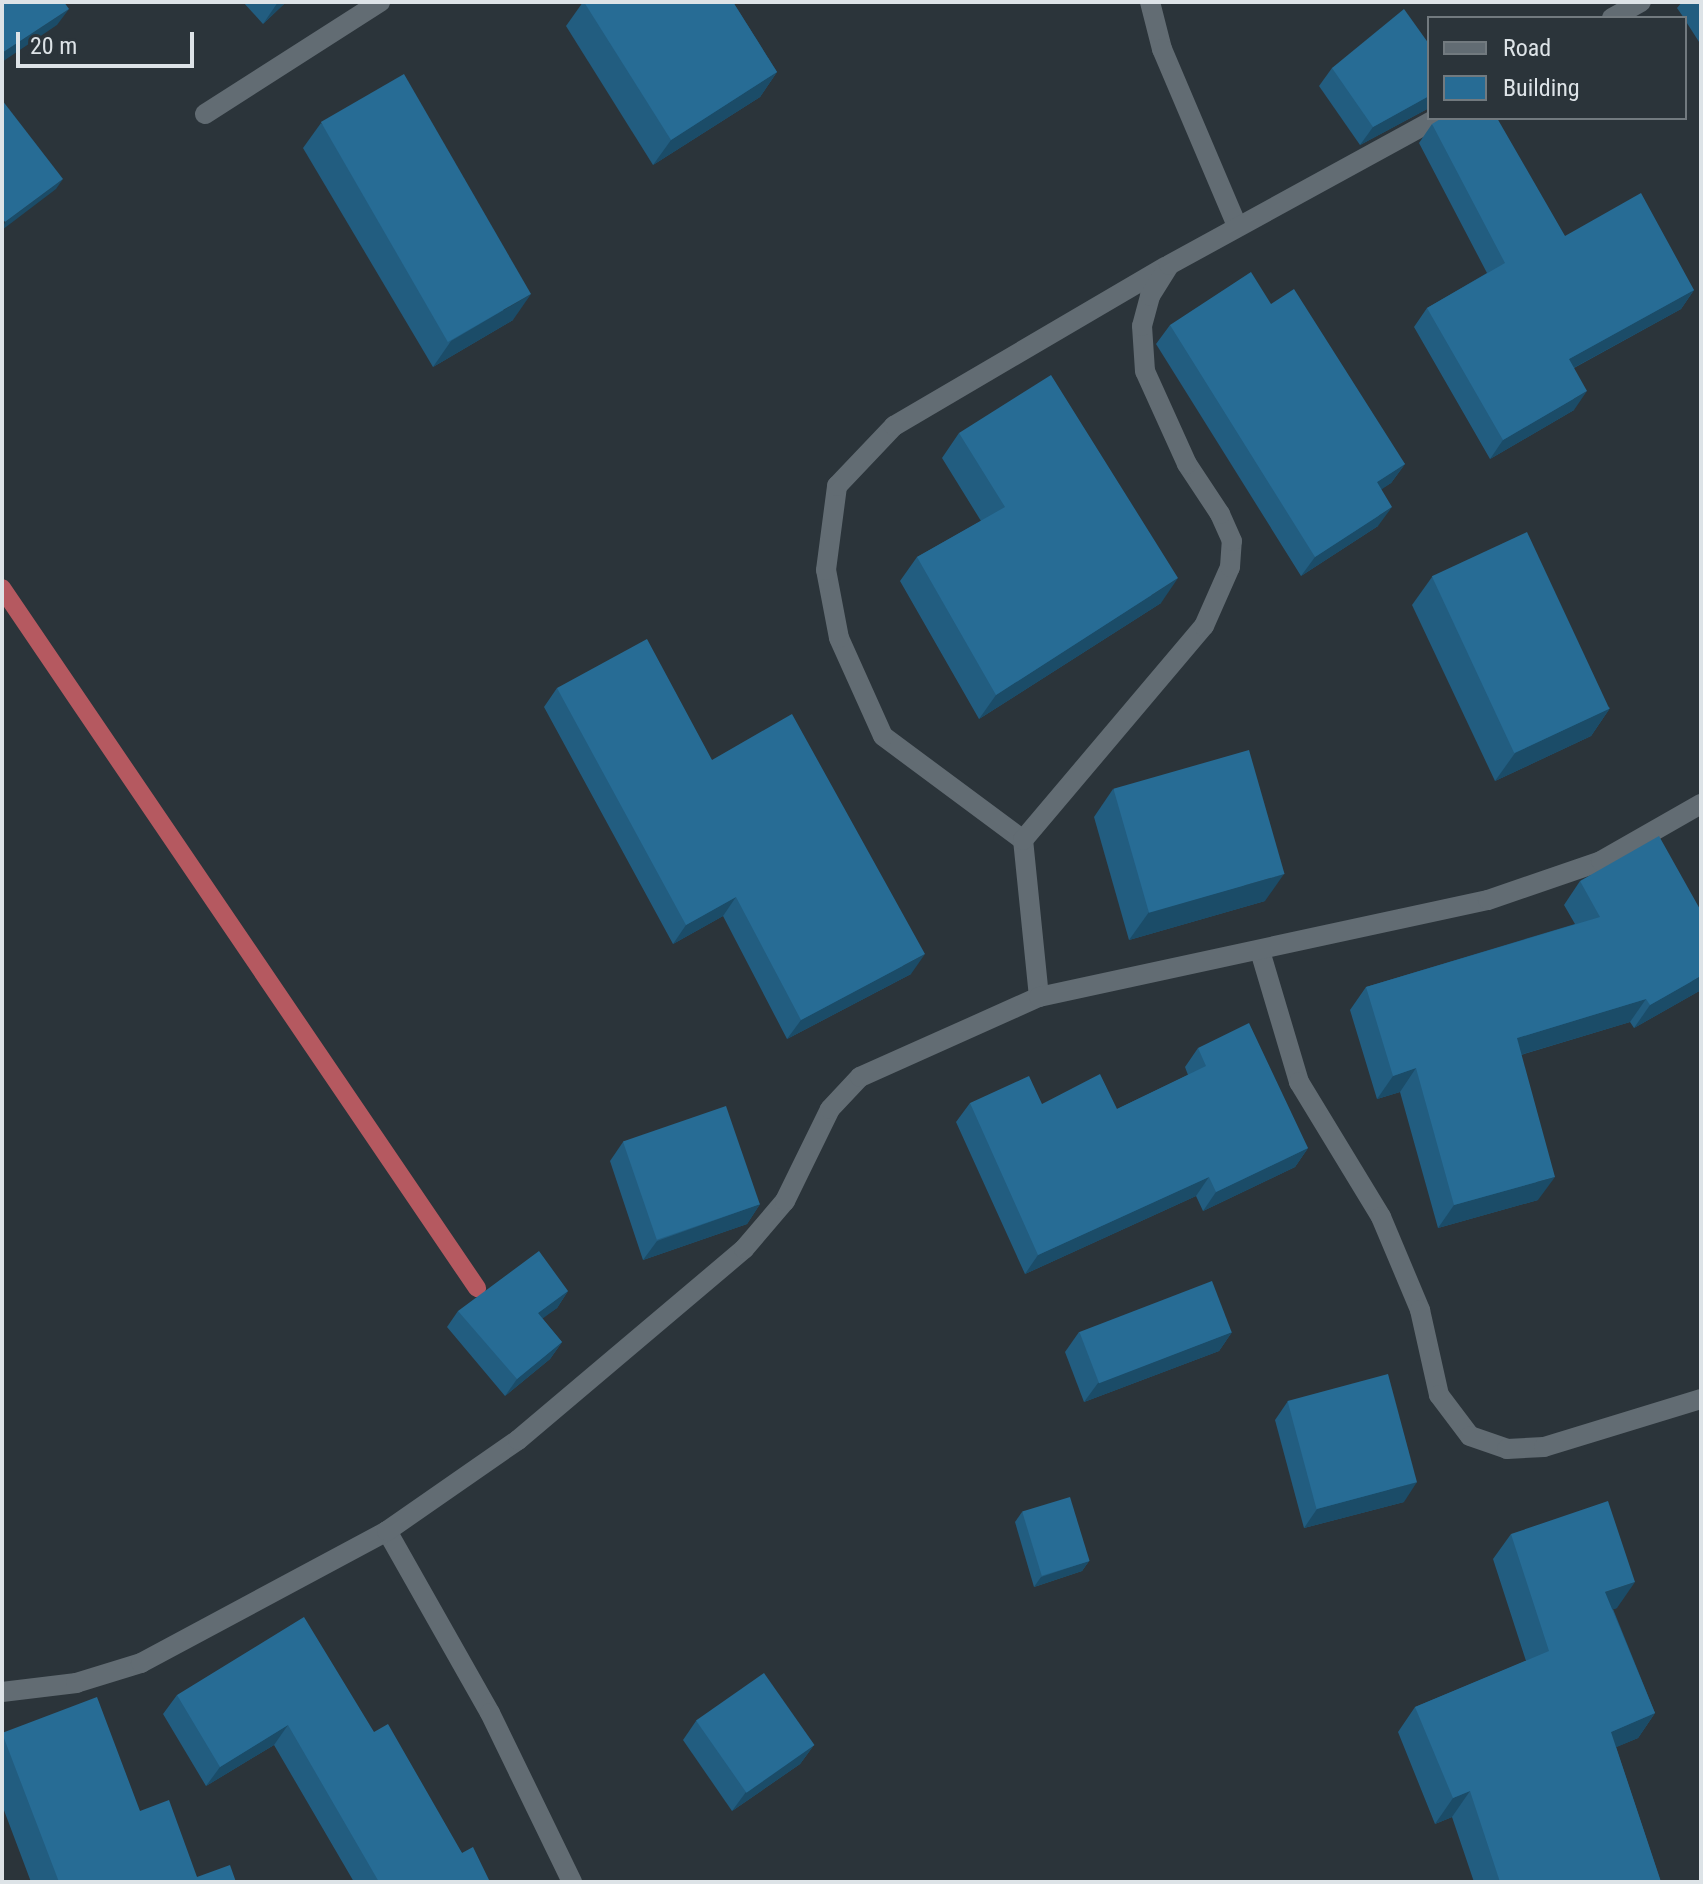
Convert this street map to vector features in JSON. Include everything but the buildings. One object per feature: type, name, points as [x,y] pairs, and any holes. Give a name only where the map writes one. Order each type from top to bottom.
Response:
[{"type":"street","points":[[205,114],[380,2]]},
{"type":"street","points":[[1150,2],[1162,49],[1237,226]]},
{"type":"street","points":[[1616,16],[1641,2]]},
{"type":"street","points":[[1023,840],[883,736],[836,625],[826,570],[837,486],[894,426],[1237,226],[1433,120]]},
{"type":"street","points":[[1039,997],[1023,840],[1204,626],[1230,567],[1226,527],[1187,464],[1145,371],[1142,326],[1169,265]]},
{"type":"street","points":[[2,1692],[76,1683],[141,1663],[387,1531],[518,1440],[744,1249],[785,1201],[830,1109],[860,1077],[1039,997],[1488,900],[1601,861],[1701,804]]},
{"type":"street","points":[[1260,951],[1299,1082],[1381,1217],[1420,1310],[1439,1395],[1470,1436],[1507,1449],[1544,1447],[1701,1399]]},
{"type":"street","points":[[387,1531],[490,1713],[572,1882]]},
{"type":"waterway","points":[[2,588],[477,1288]]}]
